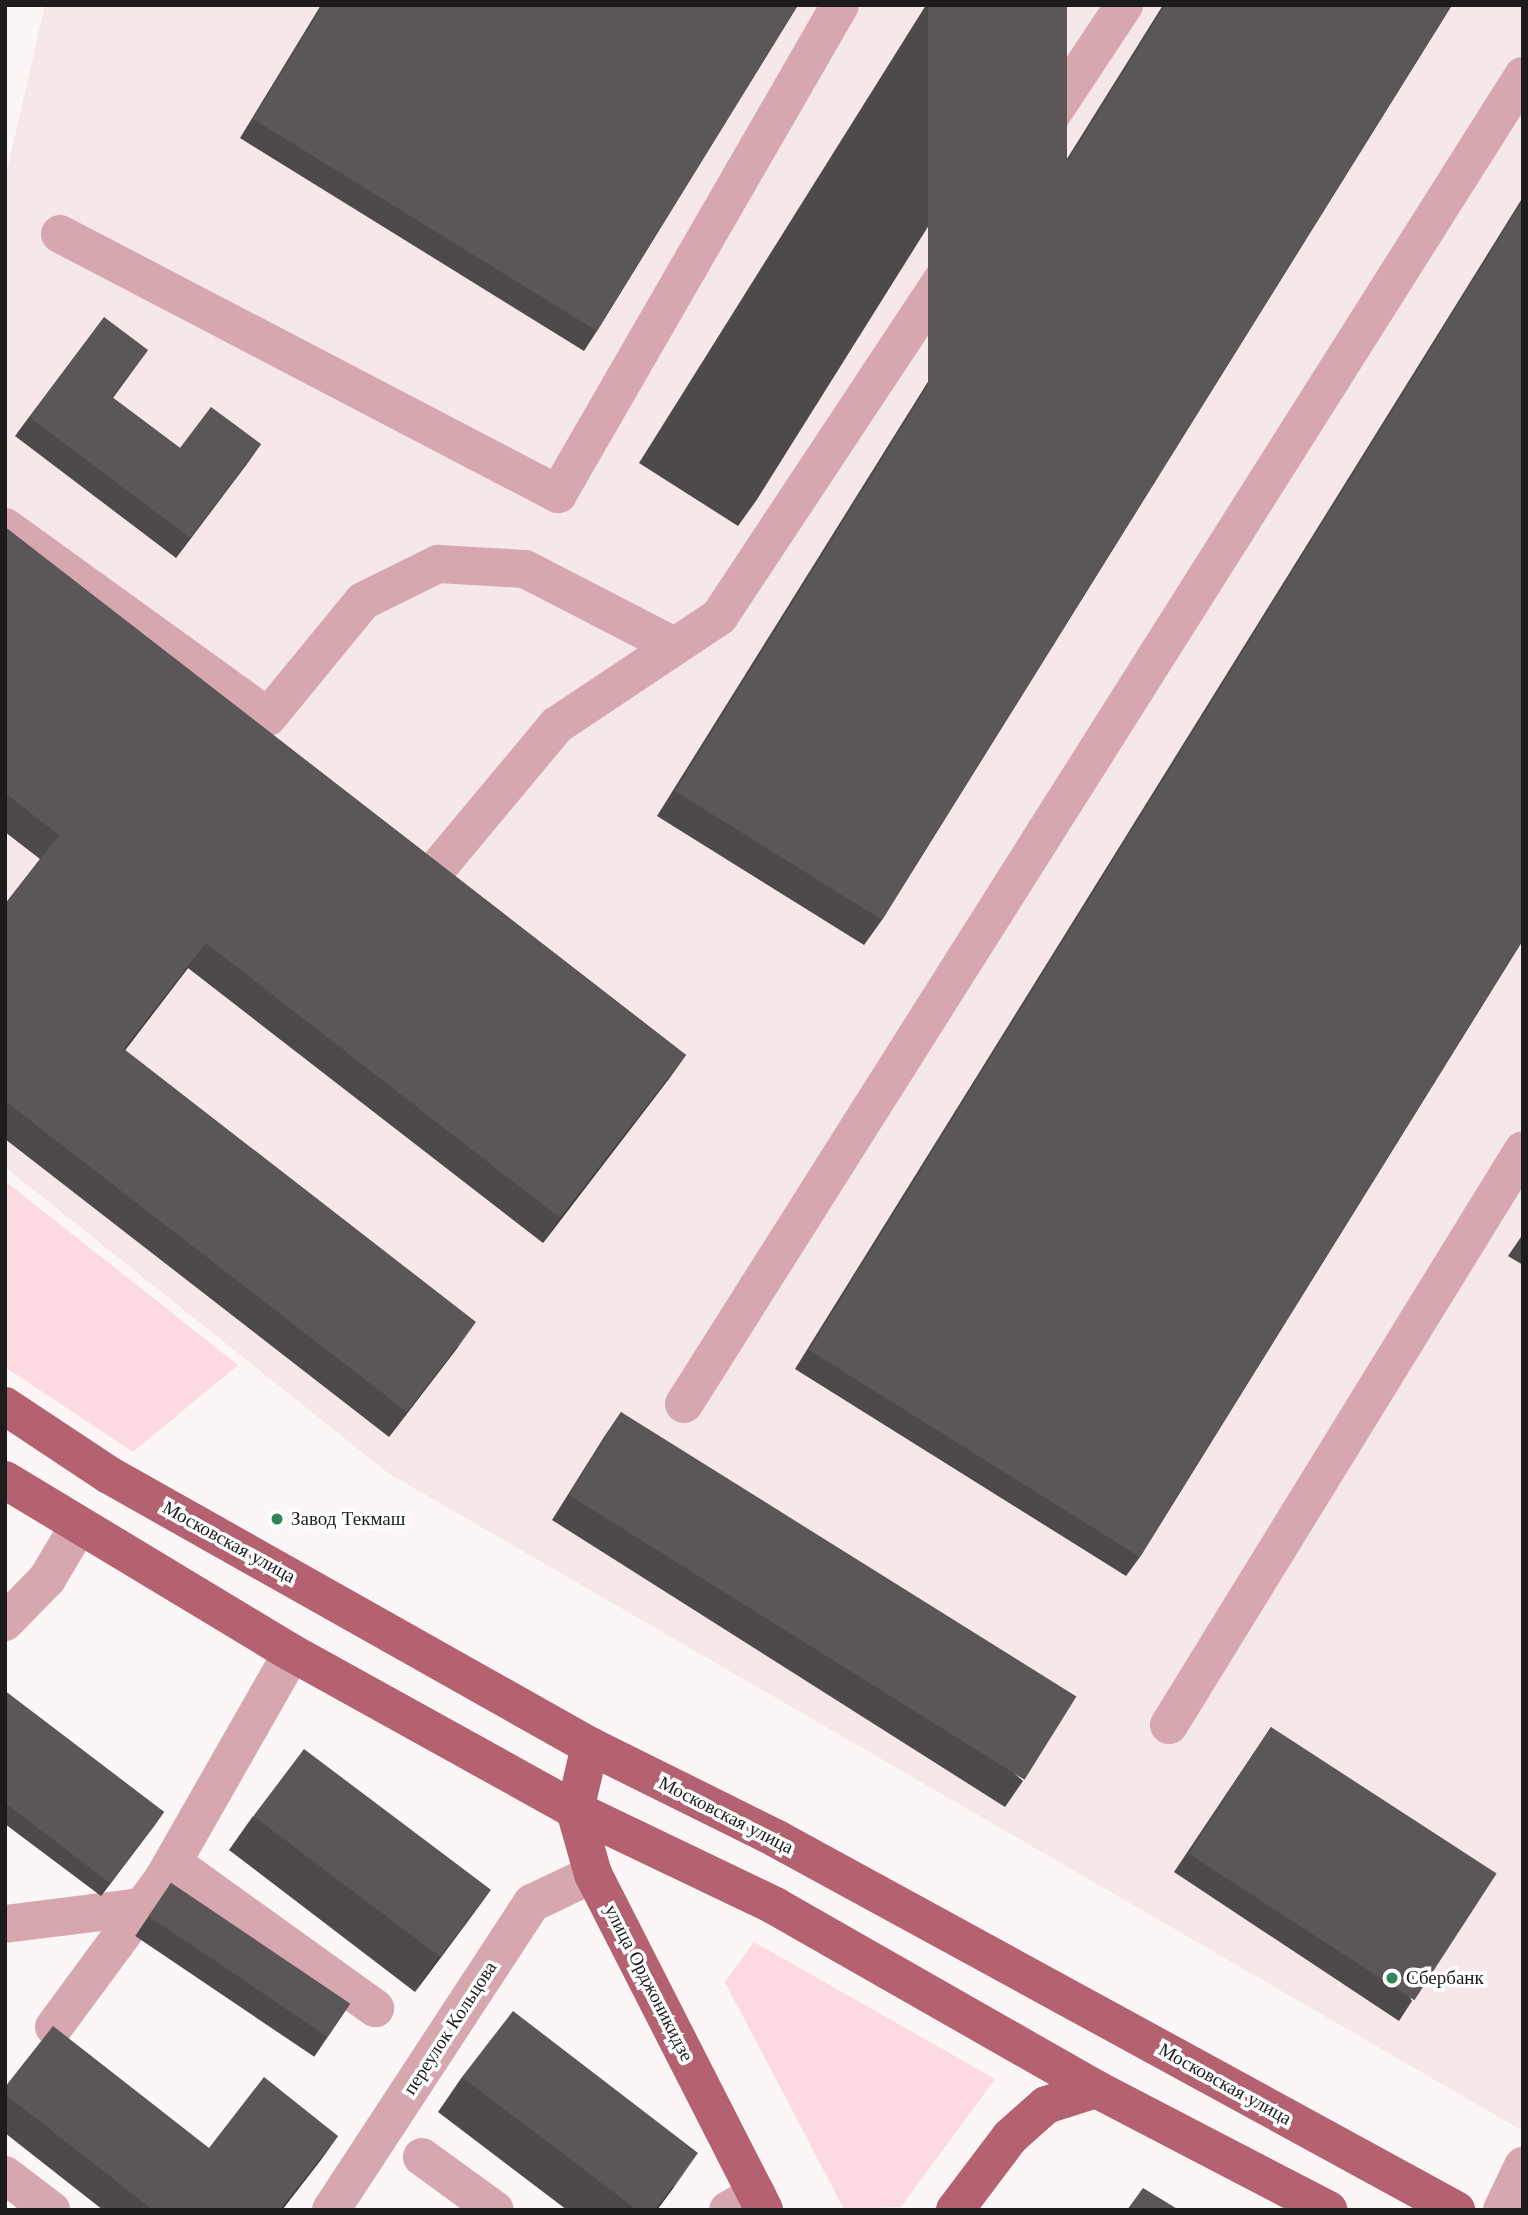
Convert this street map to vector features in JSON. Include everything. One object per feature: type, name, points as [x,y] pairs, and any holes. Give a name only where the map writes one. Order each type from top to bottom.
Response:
[{"type":"main road","name":"Московская улица","points":[[5,1406],[109,1475],[590,1746],[777,1839],[1456,2210]]},
{"type":"main road","points":[[5,1480],[78,1527],[292,1653],[575,1810],[775,1906],[1096,2089],[1328,2210]]},
{"type":"main road","name":"улица Орджоникидзе","points":[[590,1746],[575,1810],[593,1874],[750,2204]]},
{"type":"main road","points":[[955,2210],[1010,2137],[1046,2105],[1096,2089]]},
{"type":"lane","points":[[60,234],[558,494],[840,5]]},
{"type":"lane","points":[[441,864],[557,725],[719,617],[1124,5]]},
{"type":"lane","points":[[684,1404],[1523,76]]},
{"type":"lane","points":[[5,527],[268,717],[363,601],[438,564],[525,569],[674,646]]},
{"type":"lane","points":[[1169,1725],[1523,1150]]},
{"type":"lane","points":[[5,1622],[47,1578],[78,1527]]},
{"type":"lane","points":[[54,2026],[173,1863],[292,1653]]},
{"type":"lane","points":[[173,1863],[375,2008]]},
{"type":"lane","name":"переулок Кольцова","points":[[331,2210],[531,1903],[593,1874]]},
{"type":"lane","points":[[5,1924],[142,1907]]},
{"type":"lane","points":[[422,2157],[495,2210]]},
{"type":"lane","points":[[1502,2210],[1523,2166]]},
{"type":"lane","points":[[5,2175],[51,2210]]},
{"type":"shaded area","name":"Завод Текмаш","points":[[45,5],[1523,5],[1523,2131],[388,1473],[5,1167],[5,179]]},
{"type":"shaded area","points":[[5,1181],[238,1365],[133,1452],[5,1367]]},
{"type":"shaded area","points":[[754,1942],[995,2079],[901,2207],[844,2209],[725,1982]]},
{"type":"building","points":[[323,5],[798,5],[597,331],[253,119]]},
{"type":"building","points":[[928,5],[1067,5],[1067,516],[928,516]]},
{"type":"building","points":[[1165,5],[1452,5],[882,920],[675,791]]},
{"type":"building","points":[[1523,200],[1523,940],[1140,1557],[809,1350]]},
{"type":"building","points":[[104,317],[148,350],[112,397],[180,448],[211,407],[261,444],[190,538],[29,417]]},
{"type":"building","points":[[5,527],[686,1055],[560,1218],[206,943],[124,1049],[476,1322],[407,1412],[5,1101],[5,904],[59,835],[5,793]]},
{"type":"building","points":[[621,1412],[1076,1697],[1024,1780],[569,1495]]},
{"type":"building","points":[[5,1691],[164,1812],[110,1883],[5,1803]]},
{"type":"building","points":[[1271,1727],[1497,1874],[1414,2000],[1189,1854]]},
{"type":"building","points":[[304,1749],[491,1890],[440,1957],[253,1816]]},
{"type":"building","points":[[171,1883],[350,2004],[328,2037],[149,1916]]},
{"type":"building","points":[[513,2011],[698,2153],[655,2210],[637,2210],[462,2077]]},
{"type":"building","points":[[53,2026],[209,2148],[264,2077],[338,2136],[280,2210],[153,2210],[5,2094],[5,2087]]},
{"type":"building","points":[[1143,2188],[1179,2210],[1127,2210]]},
{"type":"place","name":"Завод Текмаш","points":[[277,1519]]},
{"type":"place","name":"Сбербанк","points":[[1392,1978]]}]
